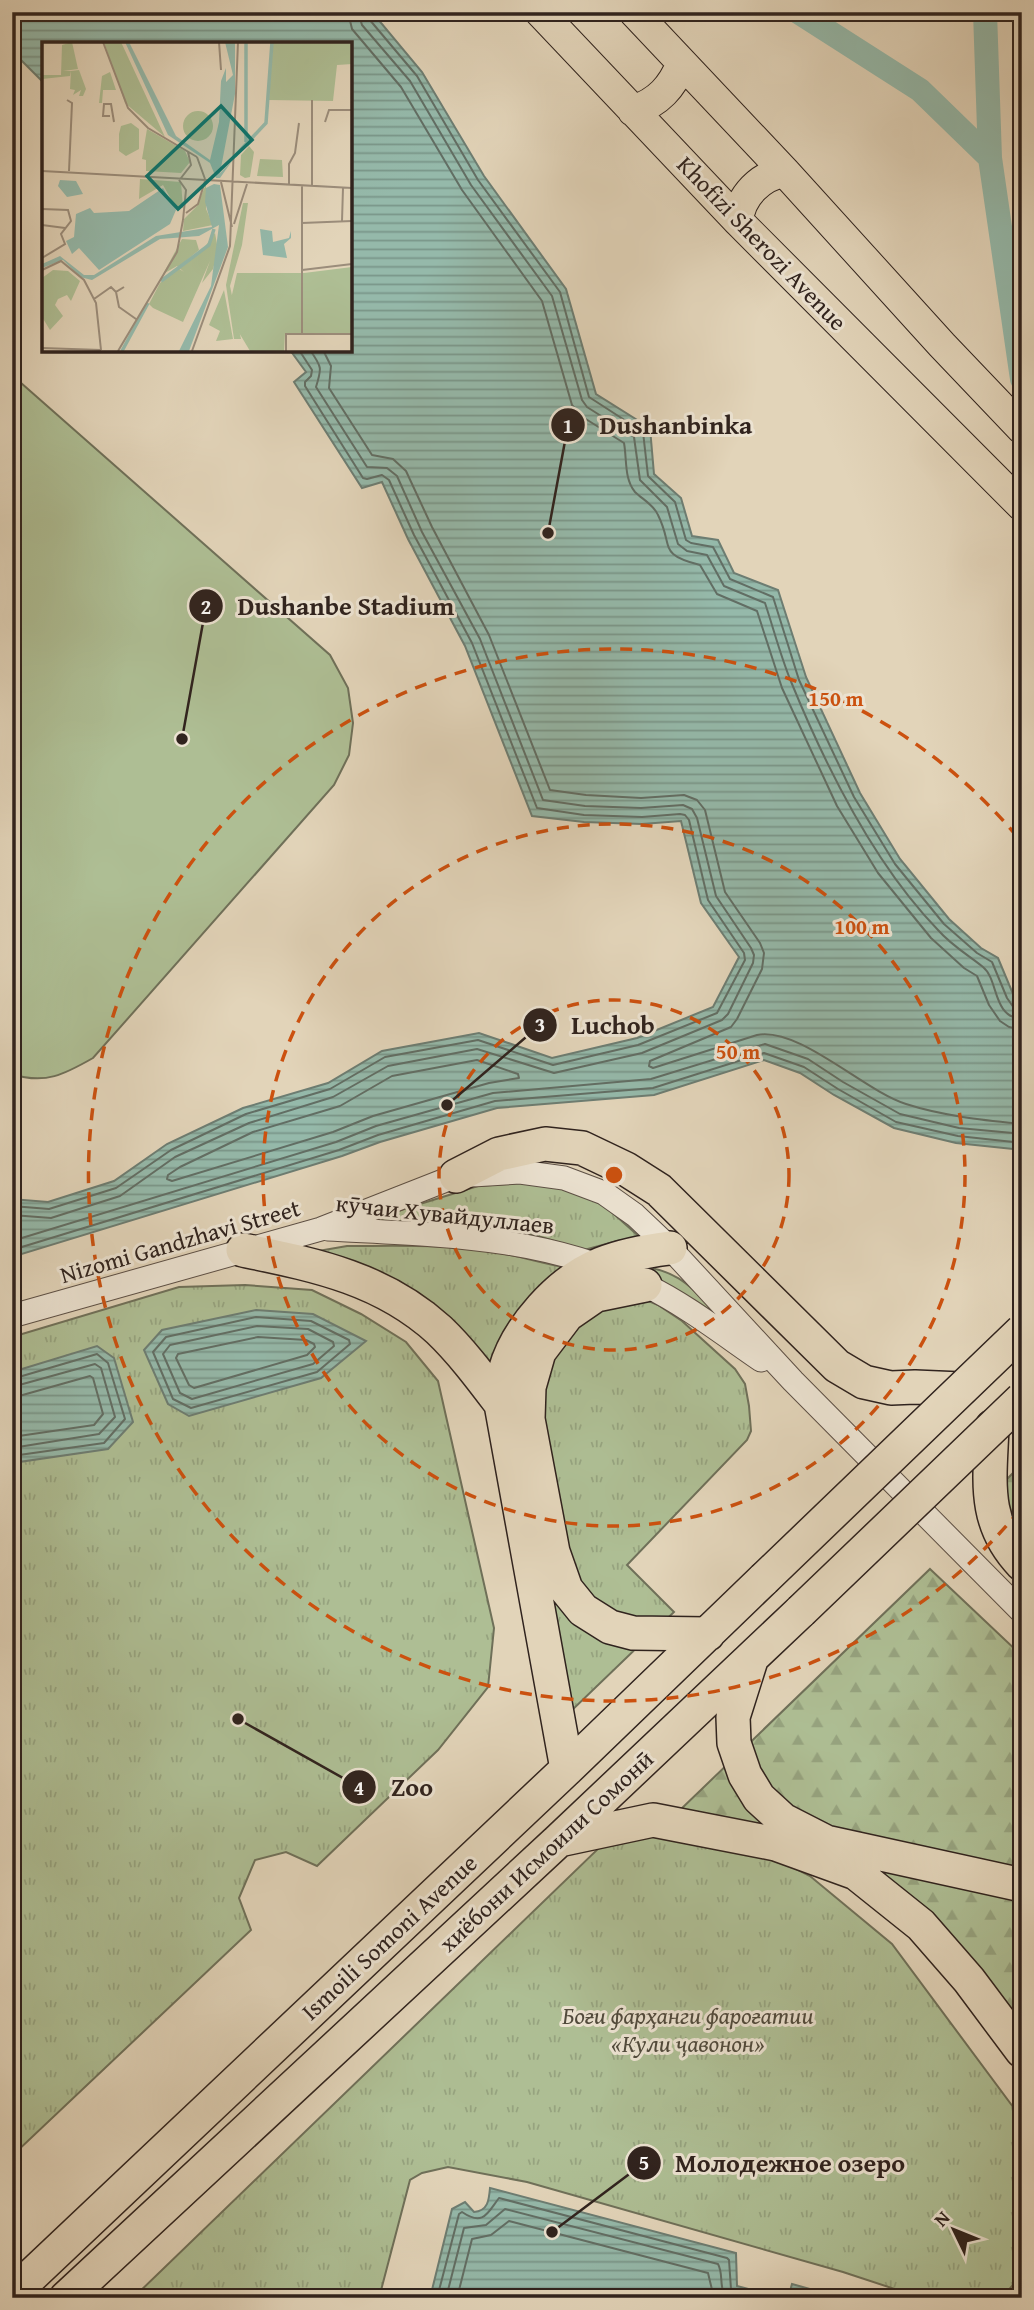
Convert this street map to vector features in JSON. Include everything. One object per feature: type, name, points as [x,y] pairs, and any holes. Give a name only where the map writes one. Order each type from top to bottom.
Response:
[{"type":"highway","points":[[456,1176],[499,1154],[545,1144],[582,1148],[626,1169],[659,1190],[837,1366],[864,1382],[891,1388],[961,1389],[1022,1331]]},
{"type":"highway","points":[[567,1769],[501,1404],[505,1371],[520,1337],[540,1308],[568,1284],[598,1265],[643,1251],[670,1248]]},
{"type":"highway","points":[[243,1250],[311,1264],[356,1278],[406,1304],[440,1331],[501,1404]]},
{"type":"highway","points":[[645,1285],[596,1295],[567,1315],[538,1352],[529,1387],[528,1419],[553,1552],[566,1588],[583,1610],[610,1627],[633,1633],[708,1634]]},
{"type":"highway","name":"Ismoili Somoni Avenue","points":[[12,2294],[567,1769],[961,1389]]},
{"type":"highway","name":"хиёбони Исмоили Сомонӣ","points":[[66,2298],[559,1840],[1022,1399]]},
{"type":"highway","points":[[992,1427],[989,1491],[993,1518],[1012,1553],[1022,1564]]},
{"type":"highway","points":[[752,1657],[733,1717],[734,1744],[746,1775],[759,1798],[783,1820],[826,1842],[1022,1885]]},
{"type":"highway","points":[[559,1840],[653,1820],[776,1844],[856,1873],[921,1925],[969,1980],[1022,2051]]},
{"type":"main road","name":"Khofizi Sherozi Avenue","points":[[540,12],[738,220],[1022,506]]},
{"type":"main road","points":[[634,12],[1022,429]]},
{"type":"main road","points":[[633,111],[649,105],[666,91],[682,62]]},
{"type":"main road","points":[[738,220],[742,202],[757,184],[773,173],[785,172]]},
{"type":"street","name":"кӯчаи Хувайдуллаев","points":[[321,1228],[456,1176],[520,1172],[564,1178],[604,1193],[635,1215],[670,1248],[793,1381],[1022,1612]]},
{"type":"street","name":"кӯчаи Хувайдуллаев","points":[[321,1228],[470,1238],[561,1252],[645,1285],[793,1381]]},
{"type":"street","name":"Nizomi Gandzhavi Street","points":[[12,1316],[321,1228]]},
{"type":"green space","points":[[12,375],[330,655],[348,688],[353,723],[349,755],[334,785],[93,1058],[64,1073],[45,1078],[12,1074]]},
{"type":"green space","points":[[534,1182],[575,1190],[606,1207],[643,1240],[621,1240],[584,1250],[534,1235],[499,1229],[459,1224],[370,1221],[478,1186]]},
{"type":"green space","points":[[347,1246],[476,1249],[574,1269],[497,1360],[483,1367],[295,1255]]},
{"type":"green space","points":[[633,1266],[663,1271],[675,1277],[696,1292],[728,1323]]},
{"type":"green space","points":[[245,1285],[312,1290],[361,1314],[406,1342],[438,1381],[494,1628],[488,1687],[438,1750],[317,1866],[286,1852],[255,1860],[239,1898],[251,1930],[12,2156],[12,1337],[179,1287]]},
{"type":"green space","points":[[611,1285],[658,1305],[682,1321],[735,1369],[745,1384],[751,1431],[747,1440],[627,1565],[674,1612],[568,1714],[517,1399]]},
{"type":"green space","points":[[1022,1464],[1022,1559],[994,1492]]},
{"type":"green space","points":[[930,1569],[1022,1656],[1022,2040],[922,1917],[678,1812]]},
{"type":"green space","name":"Боғи фарҳанги фароғатии «Кули ҷавонон»","points":[[632,1816],[777,1859],[810,1876],[892,1944],[1022,2119],[1022,2274],[1002,2298],[922,2298],[843,2272],[527,2182],[448,2167],[422,2173],[410,2180],[379,2298],[133,2298]]},
{"type":"water","points":[[12,12],[372,12],[422,72],[484,176],[566,289],[596,394],[650,428],[654,474],[681,498],[692,536],[718,540],[734,573],[778,590],[806,677],[860,793],[900,859],[949,919],[981,948],[998,958],[1013,994],[1022,1007],[1022,1150],[956,1143],[894,1128],[800,1073],[764,1060],[654,1095],[497,1108],[12,1257],[12,1199],[48,1202],[114,1181],[167,1144],[243,1108],[328,1083],[382,1051],[479,1033],[552,1058],[637,1038],[713,1007],[739,957],[701,903],[681,821],[642,824],[584,822],[532,816],[465,646],[408,539],[382,482],[362,488],[294,382],[306,372],[291,352],[352,352],[352,42],[42,42],[42,81],[12,51]]},
{"type":"water","points":[[256,1310],[313,1314],[366,1341],[321,1378],[189,1416],[168,1404],[144,1350],[162,1330]]},
{"type":"water","points":[[97,1346],[114,1358],[133,1422],[108,1449],[12,1463],[12,1372]]},
{"type":"water","points":[[490,2188],[736,2253],[737,2286],[783,2298],[430,2298],[452,2209],[465,2202],[474,2212],[482,2210],[488,2201]]},
{"type":"water","points":[[792,2284],[842,2298],[788,2298]]},
{"type":"waterway","points":[[798,12],[920,90],[990,158]]},
{"type":"waterway","points":[[985,12],[990,158],[1022,379]]},
{"type":"place","name":"Dushanbinka","points":[[548,533]]},
{"type":"place","name":"Dushanbe Stadium","points":[[182,739]]},
{"type":"place","name":"Luchob","points":[[447,1105]]},
{"type":"place","name":"Zoo","points":[[238,1719]]},
{"type":"place","name":"Молодежное озеро","points":[[552,2232]]}]
